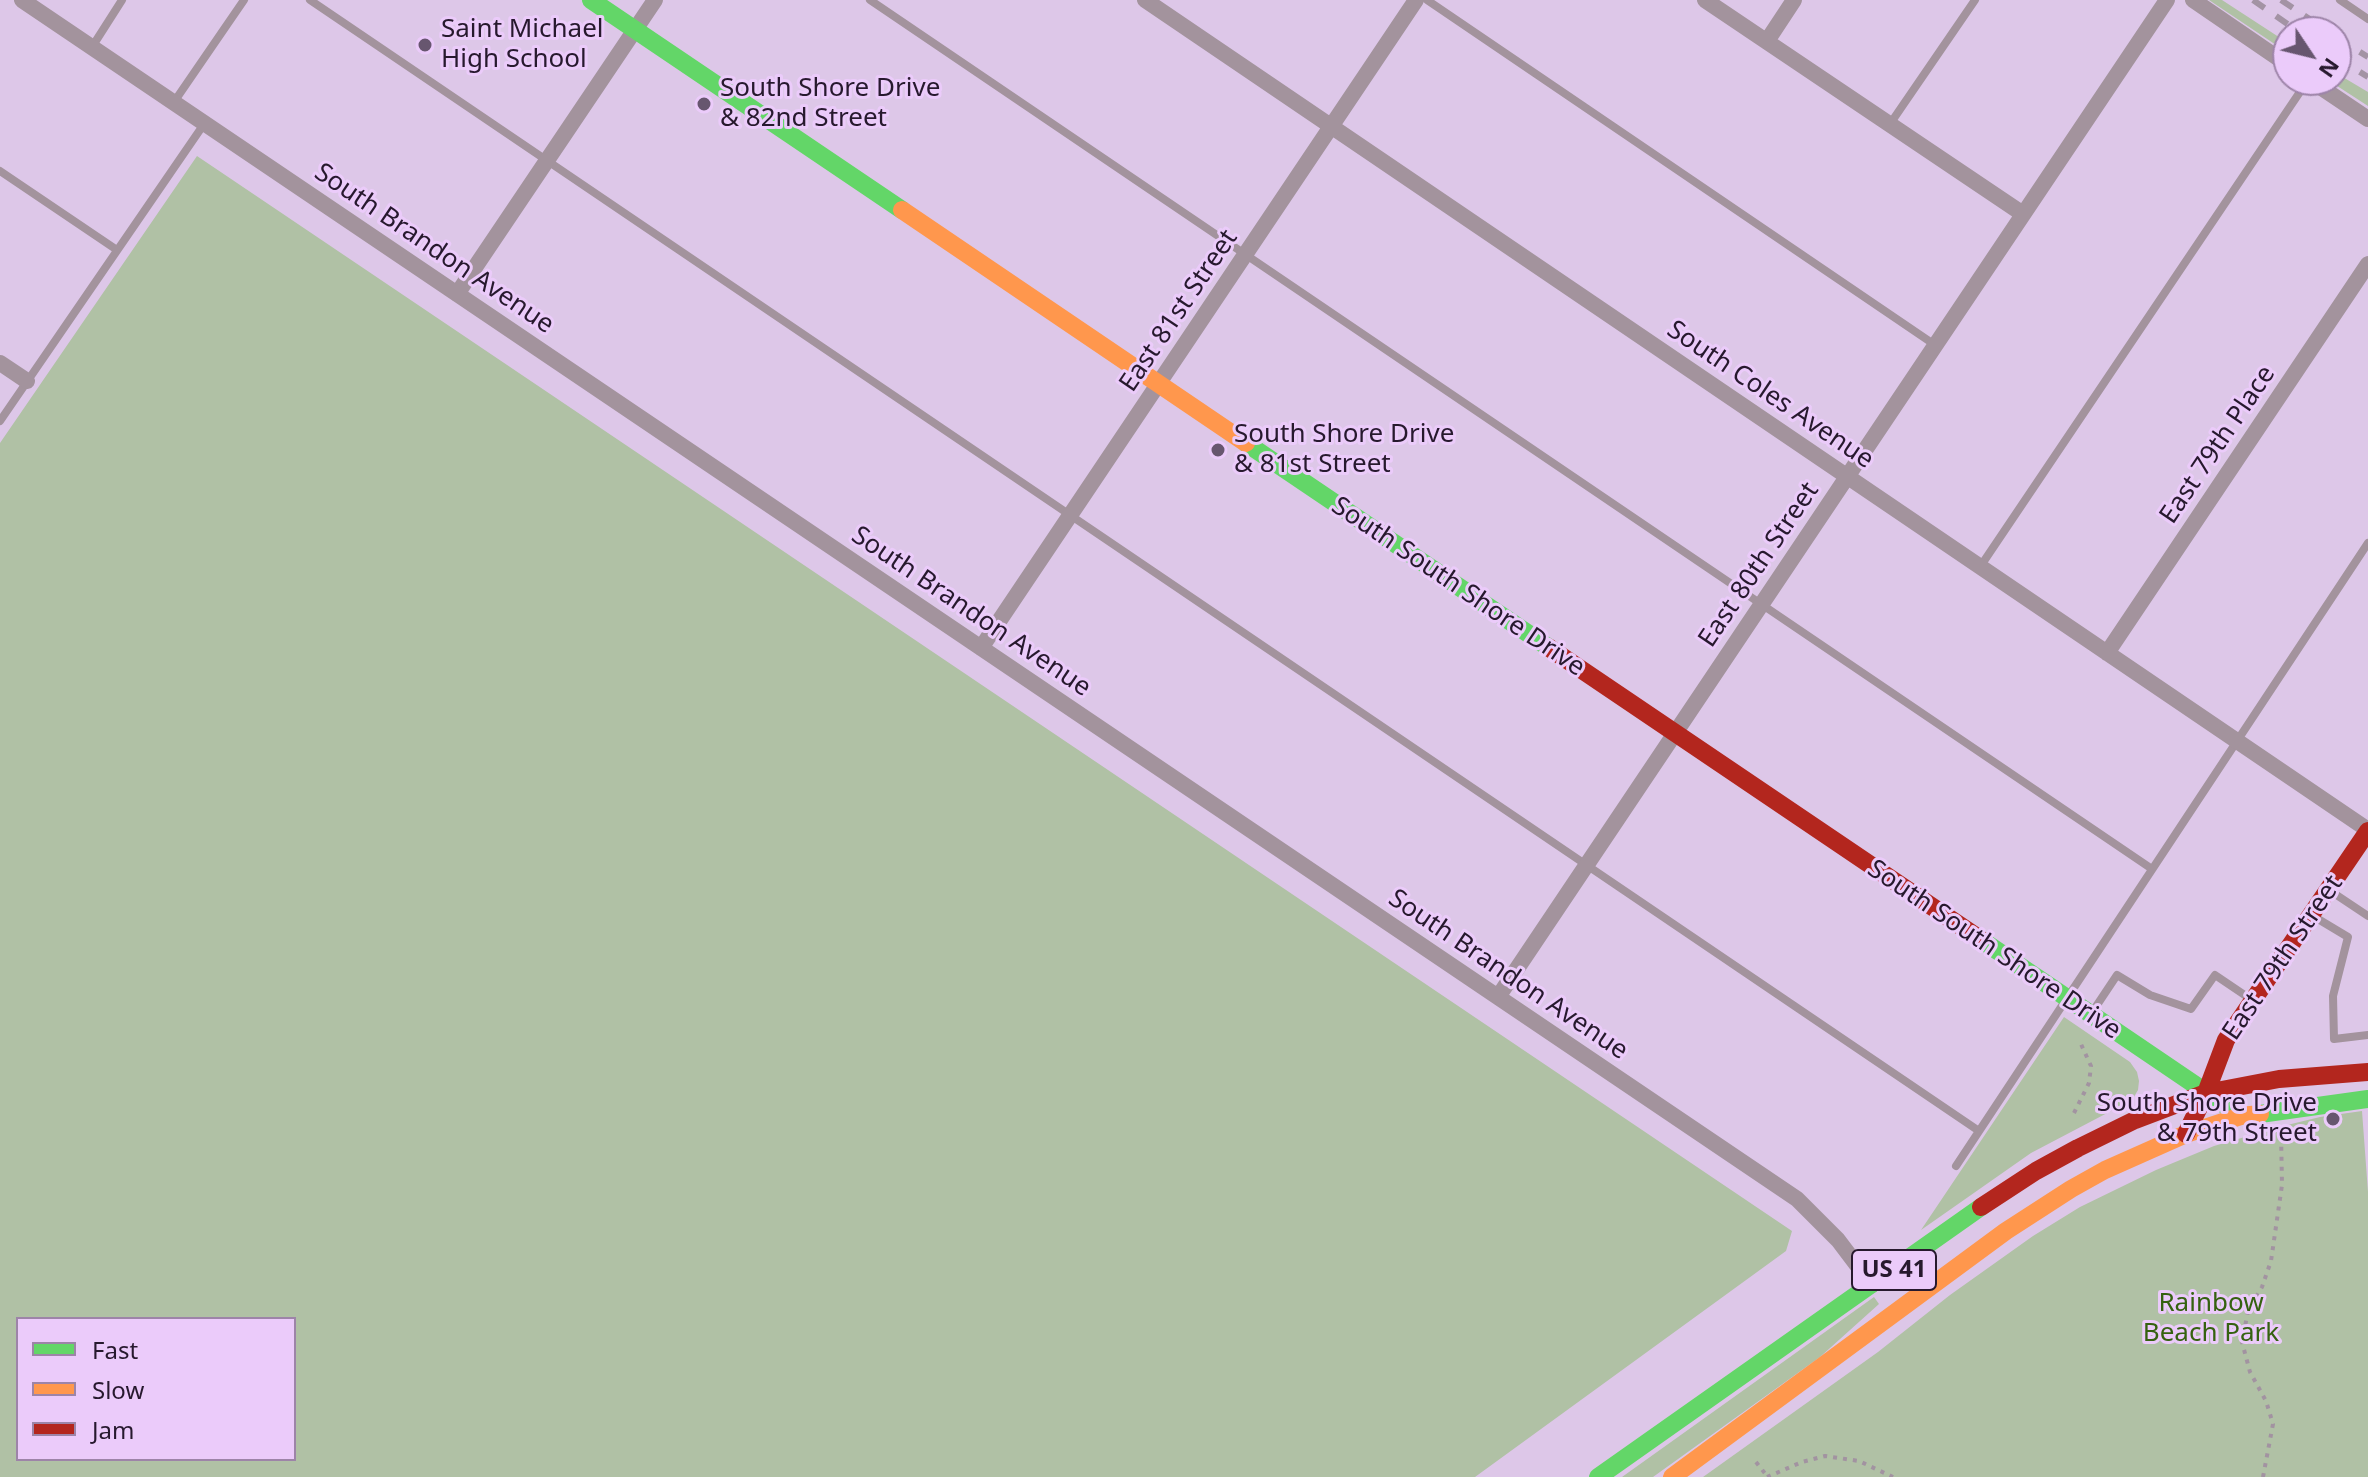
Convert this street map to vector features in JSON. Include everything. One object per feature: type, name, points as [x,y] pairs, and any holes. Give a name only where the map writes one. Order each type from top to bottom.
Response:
[{"type":"main road","name":"South South Shore Drive","points":[[591,0],[2241,1116]]},
{"type":"main road","name":"East 79th Street","points":[[2186,1134],[2226,1040],[2368,830]]},
{"type":"main road","name":"US 41","points":[[1598,1477],[2036,1171],[2127,1124],[2206,1093],[2279,1079],[2368,1072]]},
{"type":"main road","name":"US 41","points":[[1672,1477],[2006,1231],[2105,1170],[2186,1134],[2241,1116],[2368,1099]]},
{"type":"street","name":"South Brandon Avenue","points":[[22,0],[1797,1199],[1838,1240],[1872,1285]]},
{"type":"street","points":[[457,294],[655,0]]},
{"type":"street","name":"South Coles Avenue","points":[[1145,0],[2368,830]]},
{"type":"street","name":"East 81st Street","points":[[981,648],[1416,0]]},
{"type":"street","points":[[1705,0],[2023,214]]},
{"type":"street","points":[[1767,41],[1794,0]]},
{"type":"street","name":"East 80th Street","points":[[1498,997],[2167,0]]},
{"type":"street","points":[[2193,0],[2272,54]]},
{"type":"street","points":[[2333,96],[2368,119]]},
{"type":"street","name":"East 79th Place","points":[[2107,653],[2368,264]]},
{"type":"street","points":[[0,363],[27,381]]},
{"type":"lane","points":[[92,47],[122,0]]},
{"type":"lane","points":[[174,102],[244,0]]},
{"type":"lane","points":[[310,0],[1979,1131]]},
{"type":"lane","points":[[870,0],[2152,869]]},
{"type":"lane","points":[[1427,0],[1935,345]]},
{"type":"lane","points":[[1890,124],[1975,0]]},
{"type":"lane","points":[[2347,2],[2368,19]]},
{"type":"lane","points":[[1980,567],[2298,96]]},
{"type":"lane","points":[[0,421],[205,123]]},
{"type":"lane","points":[[0,171],[117,250]]},
{"type":"lane","points":[[1956,1166],[2368,543]]},
{"type":"lane","points":[[2328,890],[2368,916]]},
{"type":"lane","points":[[2311,915],[2348,937],[2333,996],[2334,1039],[2368,1035]]},
{"type":"lane","points":[[2090,1015],[2117,975],[2150,995],[2191,1009],[2215,975],[2253,1001]]},
{"type":"path","points":[[2074,1113],[2089,1083],[2091,1066],[2080,1042]]},
{"type":"path","points":[[2263,1477],[2273,1424],[2266,1401],[2250,1372],[2242,1342],[2248,1311],[2262,1287],[2271,1261],[2282,1185],[2281,1128]]},
{"type":"path","points":[[1756,1462],[1768,1477],[1825,1456],[1859,1461],[1893,1477]]},
{"type":"green space","points":[[2209,0],[2222,0],[2272,33],[2272,42]]},
{"type":"green space","points":[[2352,82],[2368,92],[2368,106],[2352,96]]},
{"type":"green space","points":[[197,156],[1792,1231],[1786,1251],[1475,1477],[0,1477],[0,443]]},
{"type":"green space","points":[[2064,1017],[2130,1062],[2139,1081],[2132,1100],[2031,1153],[1921,1230]]},
{"type":"green space","name":"Rainbow Beach Park","points":[[2362,1111],[2368,1192],[2368,1477],[1703,1477],[1878,1352],[1950,1295],[2080,1207],[2214,1146],[2320,1117]]},
{"type":"green space","points":[[1874,1297],[1879,1304],[1820,1357],[1653,1477],[1622,1477]]},
{"type":"railway","points":[[2253,0],[2276,16]]},
{"type":"railway","points":[[2281,0],[2305,16]]},
{"type":"railway","points":[[2352,47],[2368,57]]},
{"type":"railway","points":[[2352,67],[2368,77]]},
{"type":"traffic: fast","points":[[591,0],[902,210]]},
{"type":"traffic: fast","points":[[1246,443],[1548,647]]},
{"type":"traffic: fast","points":[[1980,939],[2241,1116]]},
{"type":"traffic: fast","points":[[2260,1114],[2368,1099]]},
{"type":"traffic: fast","points":[[1598,1477],[1981,1207]]},
{"type":"traffic: slow","points":[[902,210],[1246,443]]},
{"type":"traffic: slow","points":[[1672,1477],[2006,1231],[2071,1189],[2105,1170],[2186,1134],[2241,1116],[2260,1114]]},
{"type":"traffic: jam","points":[[1548,647],[1980,939]]},
{"type":"traffic: jam","points":[[2186,1134],[2226,1040],[2368,831]]},
{"type":"traffic: jam","points":[[1981,1207],[2078,1148],[2135,1120],[2206,1093],[2279,1079],[2368,1072]]},
{"type":"place","name":"Saint Michael High School","points":[[425,45]]},
{"type":"place","name":"South Shore Drive & 82nd Street","points":[[704,104]]},
{"type":"place","name":"South Shore Drive & 81st Street","points":[[1218,450]]},
{"type":"place","name":"South Shore Drive & 79th Street","points":[[2333,1119]]}]
